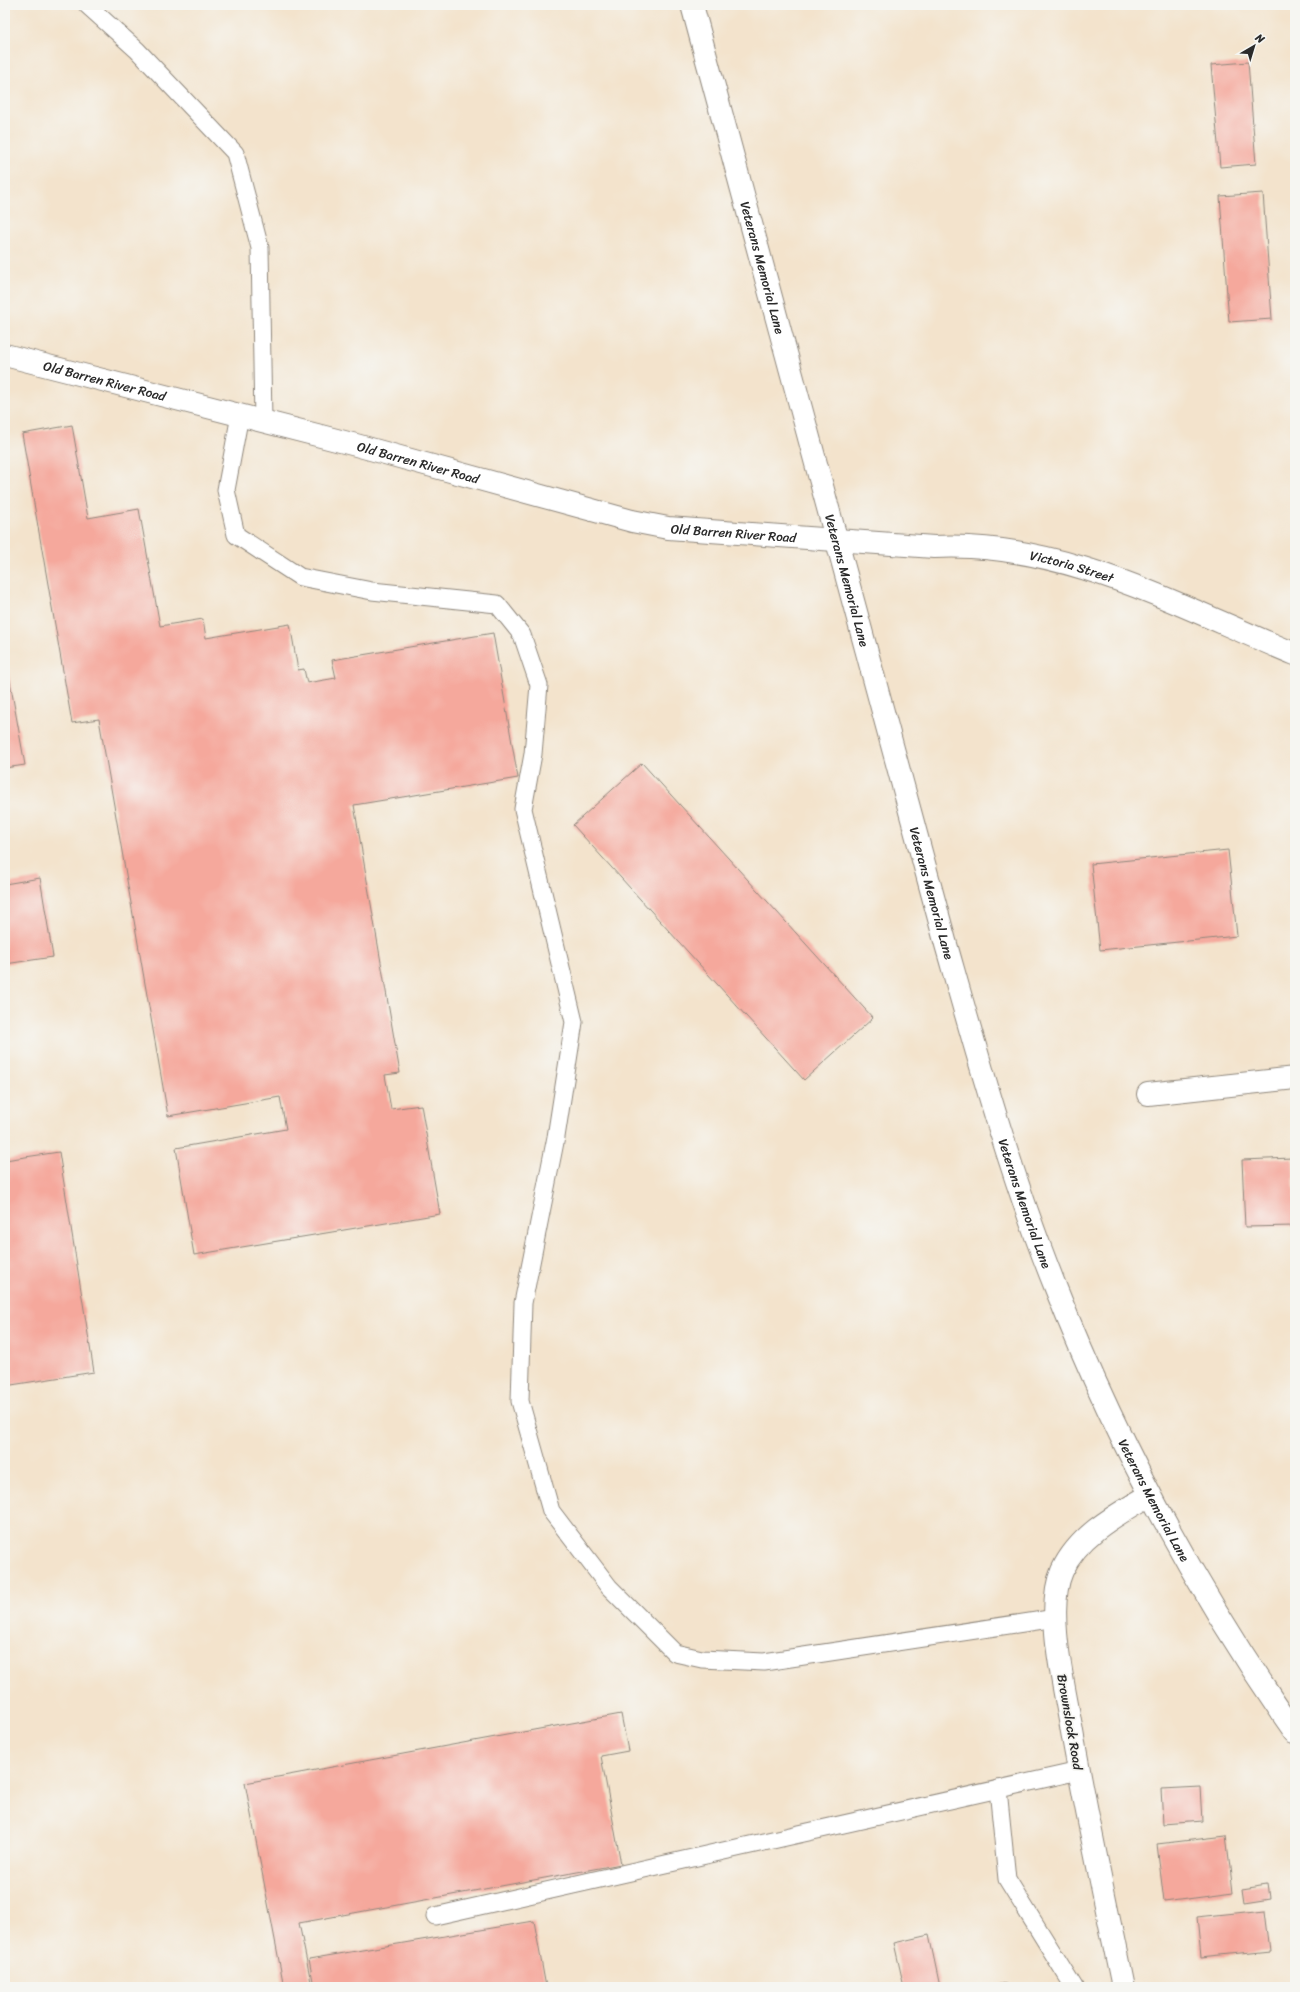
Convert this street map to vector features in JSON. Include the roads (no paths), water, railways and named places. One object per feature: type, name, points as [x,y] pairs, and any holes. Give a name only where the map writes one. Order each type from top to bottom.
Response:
[{"type":"street","name":"Veterans Memorial Lane","points":[[692,5],[835,539],[945,941],[988,1093],[1023,1200],[1054,1284],[1084,1357],[1150,1495],[1181,1552],[1228,1632],[1295,1732]]},
{"type":"street","name":"Old Barren River Road","points":[[5,355],[263,421],[632,521],[668,528],[835,539]]},
{"type":"street","name":"Victoria Street","points":[[835,539],[934,547],[963,545],[1030,556],[1071,565],[1115,579],[1162,597],[1295,654]]},
{"type":"street","points":[[1148,1094],[1295,1078]]},
{"type":"street","name":"Brownslock Road","points":[[1123,1987],[1079,1771],[1061,1667],[1056,1618],[1058,1584],[1062,1571],[1070,1558],[1095,1531],[1110,1518],[1150,1495]]},
{"type":"lane","points":[[87,5],[137,50],[236,153],[260,248],[263,421]]},
{"type":"lane","points":[[240,415],[226,490],[236,535],[300,577],[372,591],[497,604],[522,635],[539,685],[534,754],[523,809],[574,1022],[556,1137],[523,1303],[520,1402],[551,1511],[609,1587],[675,1653],[702,1659],[764,1662],[1056,1618]]},
{"type":"lane","points":[[435,1916],[1079,1771]]},
{"type":"lane","points":[[998,1789],[1007,1879],[1074,1987]]}]
